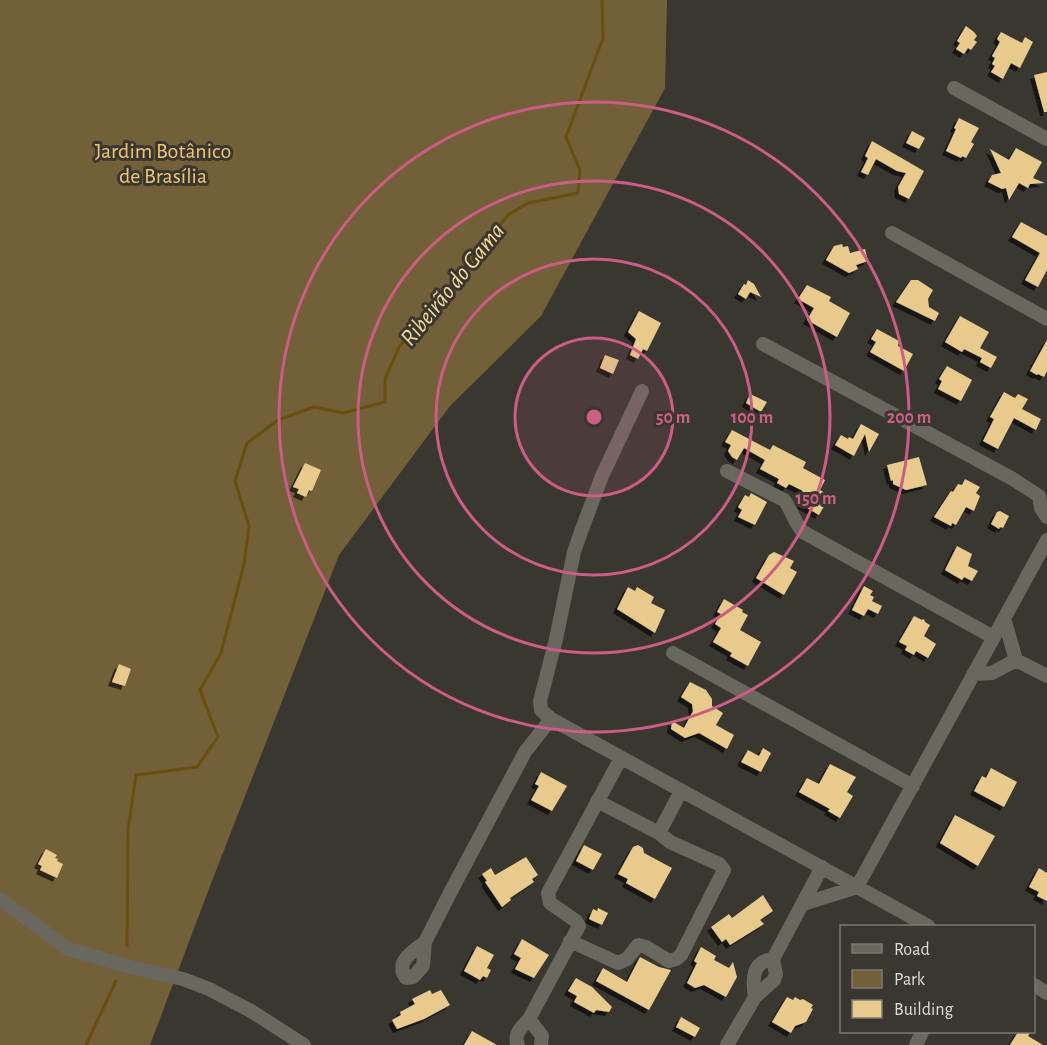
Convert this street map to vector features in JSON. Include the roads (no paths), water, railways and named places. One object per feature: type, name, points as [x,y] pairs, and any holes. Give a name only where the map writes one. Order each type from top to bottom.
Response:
[{"type":"street","points":[[954,88],[1047,139]]},
{"type":"street","points":[[892,233],[1047,319]]},
{"type":"street","points":[[763,344],[1043,493],[1041,508],[1047,518]]},
{"type":"street","points":[[642,391],[602,476],[574,552],[556,639],[540,701],[543,712],[551,719],[924,925]]},
{"type":"street","points":[[727,471],[784,501],[790,507],[796,524],[803,532],[993,637]]},
{"type":"street","points":[[803,903],[857,887],[1047,540]]},
{"type":"street","points":[[1004,618],[1016,660],[1047,676]]},
{"type":"street","points":[[673,653],[913,786]]},
{"type":"street","points":[[973,674],[992,673],[1016,660]]},
{"type":"street","points":[[425,942],[525,752],[551,719]]},
{"type":"street","points":[[518,1045],[515,1040],[516,1033],[529,1019],[579,924],[550,903],[548,893],[621,758]]},
{"type":"street","points":[[659,833],[681,790]]},
{"type":"street","points":[[570,941],[618,963],[627,959],[638,945],[646,947],[669,961],[676,959],[681,955],[724,870],[719,864],[670,842],[659,833],[597,801]]},
{"type":"street","points":[[727,1045],[755,996],[774,980],[776,974],[773,959],[822,867]]},
{"type":"street","points":[[0,898],[68,949],[183,979],[209,989],[251,1011],[304,1045]]},
{"type":"street","points":[[755,996],[752,982],[755,971],[759,963],[773,959]]},
{"type":"street","points":[[529,1019],[542,1036],[541,1045]]},
{"type":"waterway","name":"Ribeirão do Gama","points":[[127,946],[128,830],[136,775],[197,767],[218,737],[200,690],[221,653],[244,564],[249,526],[235,481],[247,443],[278,420],[314,407],[343,413],[385,402],[385,379],[399,347],[508,215],[528,203],[578,193],[580,170],[566,137],[603,38],[602,0]]},
{"type":"waterway","name":"Ribeirão do Gama","points":[[86,1045],[116,981]]},
{"type":"park label","name":"Jardim Botânico de Brasília","points":[[163,162]]}]
